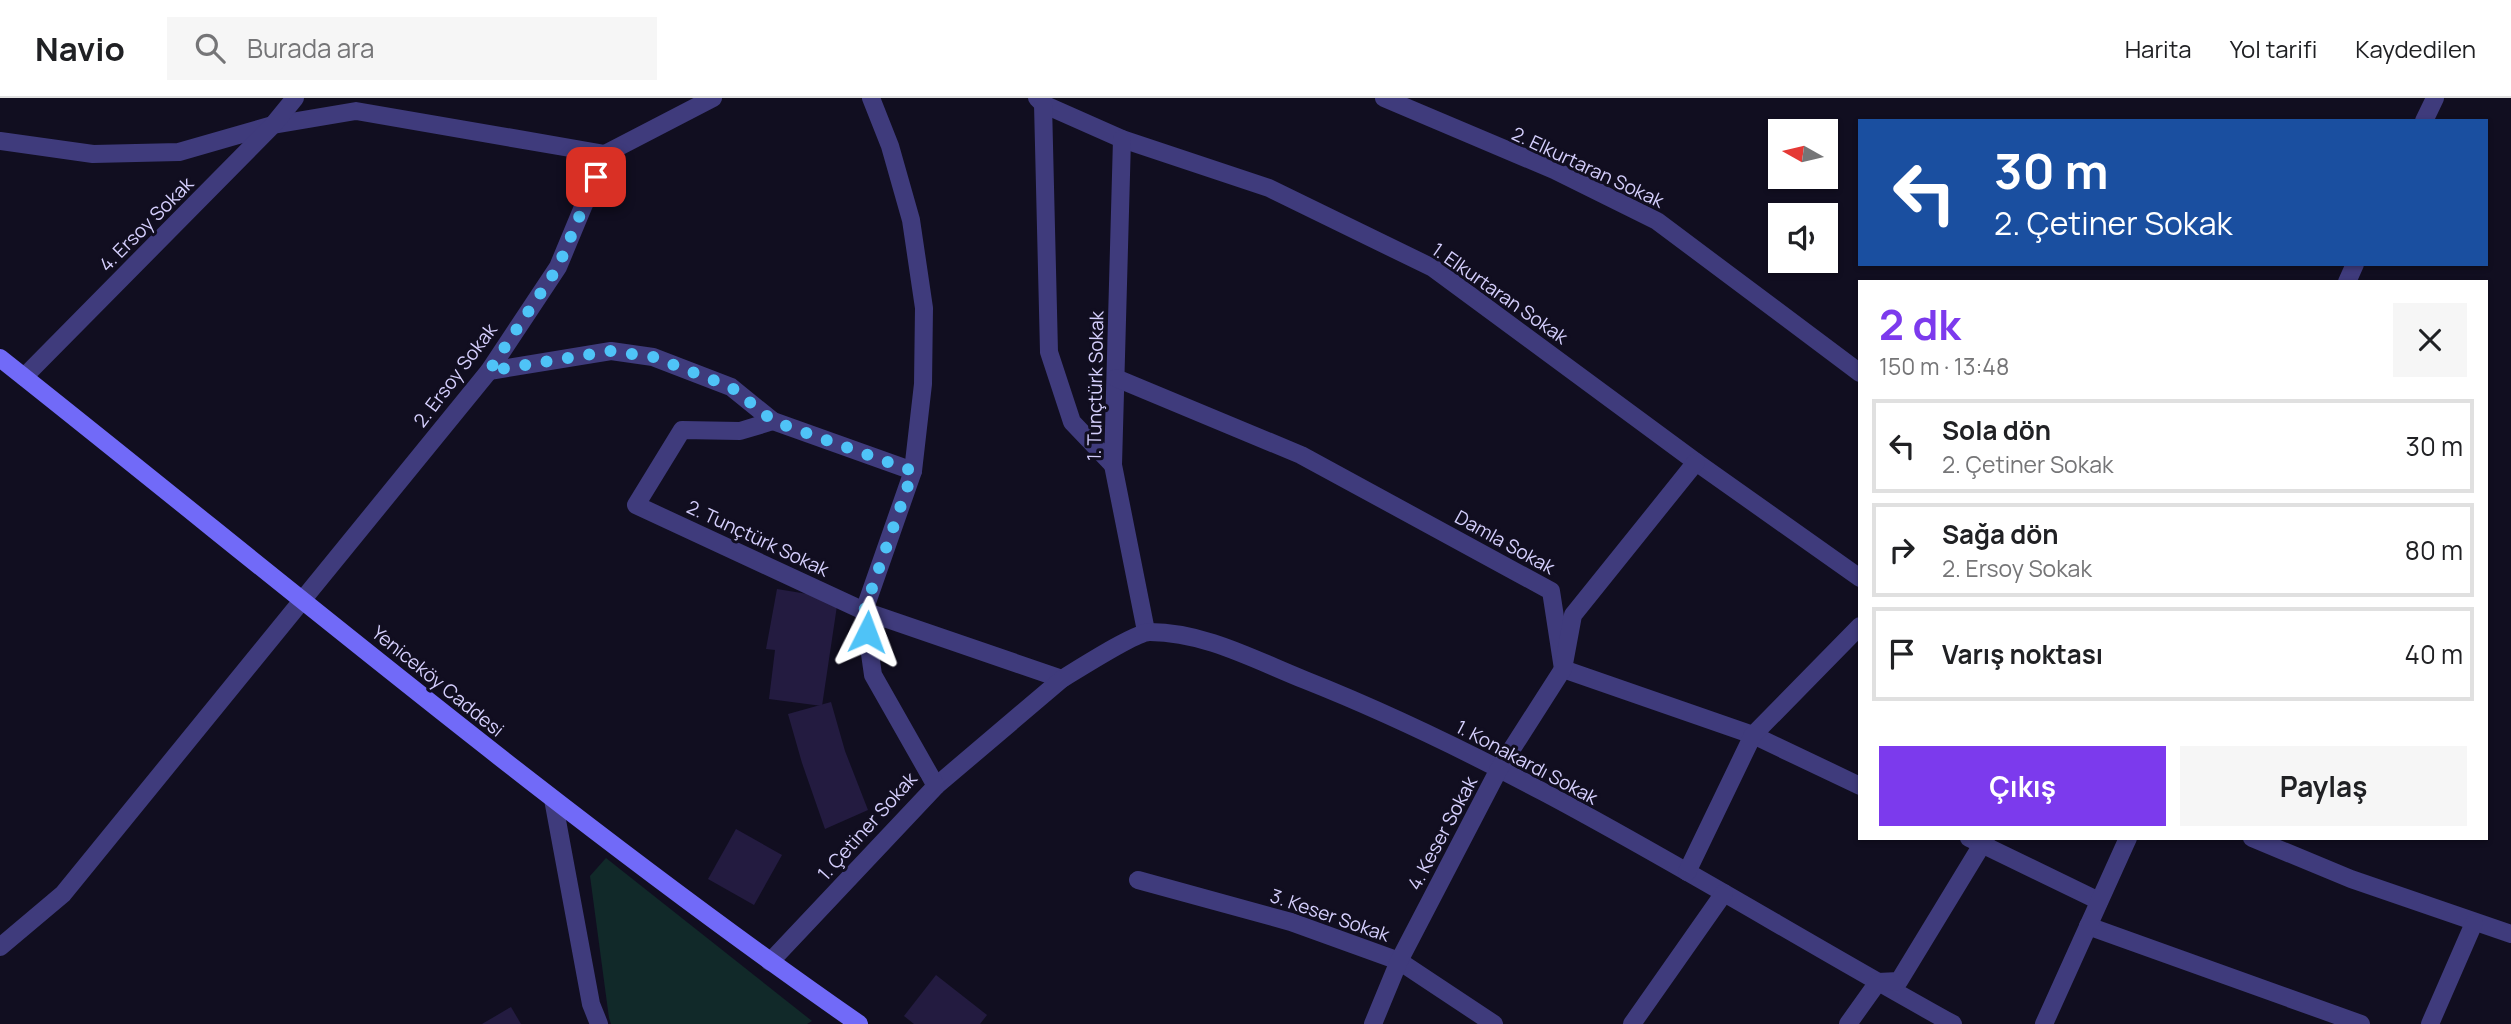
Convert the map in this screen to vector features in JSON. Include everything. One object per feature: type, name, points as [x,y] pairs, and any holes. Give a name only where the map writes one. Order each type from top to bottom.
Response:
[{"type":"street","name":"4. Ersoy Sokak","points":[[24,377],[273,125],[295,98]]},
{"type":"street","points":[[0,141],[93,154],[179,152],[273,125],[356,111],[606,155],[713,98]]},
{"type":"street","name":"1. Çetiner Sokak","points":[[770,962],[936,786],[873,675],[864,611],[913,471],[923,384],[924,308],[911,220],[890,146],[871,98]]},
{"type":"street","name":"2. Elkurtaran Sokak","points":[[1384,98],[1553,170],[1657,221],[1858,372]]},
{"type":"street","points":[[2425,119],[2435,98]]},
{"type":"street","points":[[1040,101],[1049,352],[1072,422],[1113,465]]},
{"type":"street","name":"1. Elkurtaran Sokak","points":[[1040,101],[1122,139],[1269,188],[1433,268],[1696,462],[1858,577]]},
{"type":"street","name":"1. Tunçtürk Sokak","points":[[1122,139],[1113,465],[1146,631]]},
{"type":"street","name":"2. Ersoy Sokak","points":[[0,947],[63,894],[489,371],[558,267],[606,155]]},
{"type":"street","points":[[489,371],[611,351],[653,357],[731,387],[773,421],[913,471]]},
{"type":"street","name":"Yeniceköy Caddesi","points":[[0,358],[553,799],[770,962],[859,1024]]},
{"type":"street","name":"Damla Sokak","points":[[1116,378],[1301,455],[1551,591],[1563,669]]},
{"type":"street","name":"2. Tunçtürk Sokak","points":[[773,421],[740,431],[682,430],[636,505],[864,611],[1062,679]]},
{"type":"street","name":"4. Keser Sokak","points":[[1373,1024],[1399,961],[1499,769],[1563,669],[1573,615],[1696,462]]},
{"type":"street","points":[[1687,872],[1753,735],[1858,628]]},
{"type":"street","points":[[936,786],[1062,679],[1146,631]]},
{"type":"street","name":"1. Konakardı Sokak","points":[[1146,631],[1197,637],[1210,642],[1363,703],[1499,769],[1687,872],[1953,1024]]},
{"type":"street","points":[[1563,669],[1753,735],[1858,785]]},
{"type":"street","points":[[553,799],[591,1004],[599,1024]]},
{"type":"street","points":[[1849,1024],[1878,982],[1899,981],[1979,840],[2099,901]]},
{"type":"street","points":[[2044,1024],[2127,840]]},
{"type":"street","points":[[2257,840],[2351,879],[2511,934]]},
{"type":"street","name":"3. Keser Sokak","points":[[1138,880],[1291,922],[1399,961],[1494,1024]]},
{"type":"street","points":[[1632,1024],[1724,893]]},
{"type":"street","points":[[2430,1024],[2474,923]]},
{"type":"street","points":[[2088,926],[2361,1024]]},
{"type":"green space","points":[[606,858],[812,1021],[807,1024],[611,1024],[590,876]]},
{"type":"building","points":[[777,589],[838,599],[822,706],[769,699],[775,650],[766,649]]},
{"type":"building","points":[[831,702],[845,751],[868,810],[825,829],[788,714]]},
{"type":"building","points":[[736,829],[782,855],[754,905],[708,879]]},
{"type":"building","points":[[936,975],[987,1015],[980,1024],[914,1024],[904,1016]]},
{"type":"building","points":[[511,1007],[521,1024],[482,1024]]},
{"type":"route","points":[[596,177],[558,267],[489,371],[611,351],[653,357],[731,387],[773,421],[913,471],[864,611],[867,632]]}]
